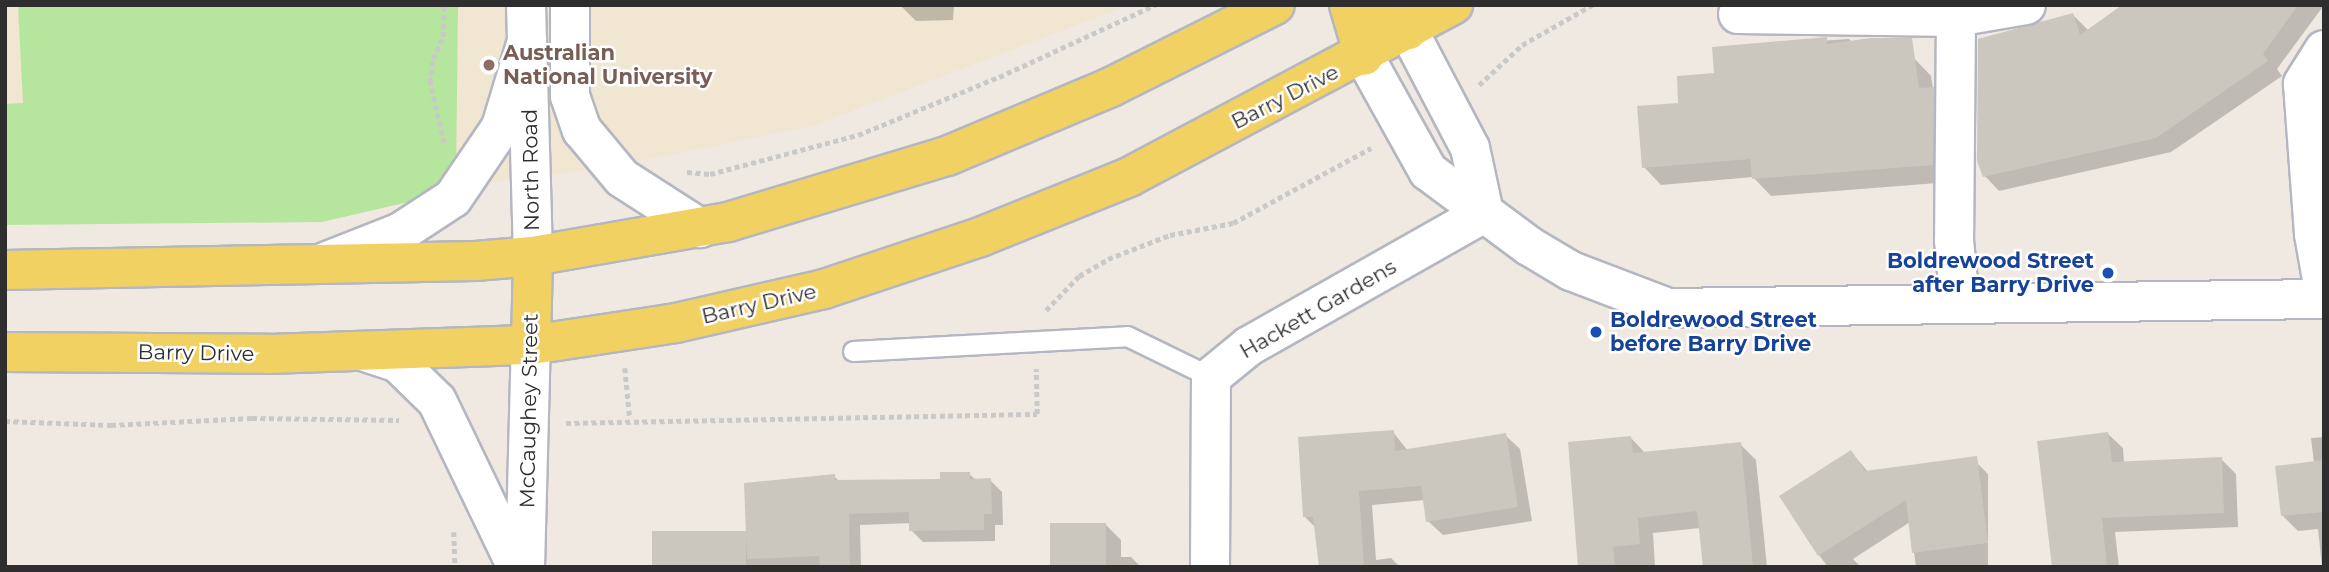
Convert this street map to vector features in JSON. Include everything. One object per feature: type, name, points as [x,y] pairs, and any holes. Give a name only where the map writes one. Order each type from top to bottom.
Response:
[{"type":"main road","points":[[5,270],[310,268],[533,256],[700,228],[866,184],[947,156],[1111,87],[1275,5]]},
{"type":"main road","points":[[1349,5],[1364,56]]},
{"type":"main road","name":"Barry Drive","points":[[5,352],[368,353],[531,345],[728,312],[905,264],[1129,177],[1364,56],[1394,18],[1452,5]]},
{"type":"main road","name":"McCaughey Street","points":[[531,345],[533,256]]},
{"type":"street","name":"North Road","points":[[570,5],[570,96],[582,130],[622,178],[700,228]]},
{"type":"street","points":[[1738,14],[1956,18],[2026,5]]},
{"type":"street","points":[[1394,18],[1470,148],[1484,213]]},
{"type":"street","points":[[1956,18],[1954,240],[1960,304]]},
{"type":"street","name":"North Road","points":[[527,23],[533,256]]},
{"type":"street","name":"North Road","points":[[310,268],[401,232],[453,198],[501,127],[527,23]]},
{"type":"street","points":[[2324,50],[2303,84],[2314,234],[2324,291]]},
{"type":"street","points":[[1364,56],[1428,171],[1484,213],[1571,271],[1668,308],[2324,299]]},
{"type":"street","name":"Hackett Gardens","points":[[1210,377],[1249,346],[1484,213]]},
{"type":"street","name":"McCaughey Street","points":[[525,567],[531,345]]},
{"type":"street","points":[[368,353],[398,363],[437,401],[517,567]]},
{"type":"street","points":[[1210,377],[1210,567]]},
{"type":"lane","points":[[853,351],[1127,336],[1210,377]]},
{"type":"path","points":[[444,5],[443,37],[433,59],[430,83],[441,117],[445,151]]},
{"type":"path","points":[[674,171],[710,174],[858,135],[999,77],[1155,5]]},
{"type":"path","points":[[1492,74],[1522,45],[1592,5]]},
{"type":"path","points":[[1042,319],[1079,276],[1108,259],[1170,235],[1233,223],[1384,141]]},
{"type":"path","points":[[569,423],[1037,414],[1036,358]]},
{"type":"path","points":[[5,421],[111,425],[265,418],[407,423]]},
{"type":"path","points":[[454,519],[455,567]]},
{"type":"shaded area","name":"Australian National University","points":[[5,5],[1129,5],[815,125],[611,167],[430,190],[5,190]]},
{"type":"green space","points":[[18,5],[458,5],[456,181],[430,197],[322,222],[5,225],[5,104],[23,103]]},
{"type":"building","points":[[2122,5],[2298,5],[2263,54],[2268,61],[2156,138],[1983,177],[1977,161],[1978,39],[2073,13],[2080,35]]},
{"type":"building","points":[[1827,37],[1827,44],[1871,38],[1912,38],[1919,88],[1934,87],[1933,165],[1752,179],[1750,159],[1642,168],[1637,106],[1678,103],[1677,76],[1714,73],[1712,47]]},
{"type":"building","points":[[1394,430],[1395,451],[1506,433],[1518,507],[1426,522],[1421,486],[1359,491],[1364,567],[1319,567],[1313,517],[1303,517],[1298,437]]},
{"type":"building","points":[[2108,432],[2112,462],[2222,457],[2224,513],[2102,518],[2107,567],[2052,567],[2037,441]]},
{"type":"building","points":[[1631,436],[1633,453],[1741,442],[1753,567],[1703,567],[1697,511],[1638,518],[1640,544],[1613,547],[1615,567],[1578,567],[1568,442]]},
{"type":"building","points":[[1851,450],[1865,471],[1977,456],[1988,543],[1912,553],[1906,500],[1818,556],[1779,496]]},
{"type":"building","points":[[2324,460],[2324,512],[2281,516],[2275,466]]},
{"type":"building","points":[[940,472],[970,472],[970,479],[991,478],[992,514],[984,514],[984,530],[909,531],[909,512],[849,514],[850,567],[820,567],[819,556],[747,559],[744,483],[835,474],[835,480],[940,479]]},
{"type":"building","points":[[1050,523],[1106,523],[1106,567],[1050,567]]},
{"type":"building","points":[[652,531],[746,531],[746,567],[652,567]]},
{"type":"place","name":"Australian National University","points":[[489,65]]},
{"type":"place","name":"Boldrewood Street after Barry Drive","points":[[2108,273]]},
{"type":"place","name":"Boldrewood Street before Barry Drive","points":[[1596,332]]}]
